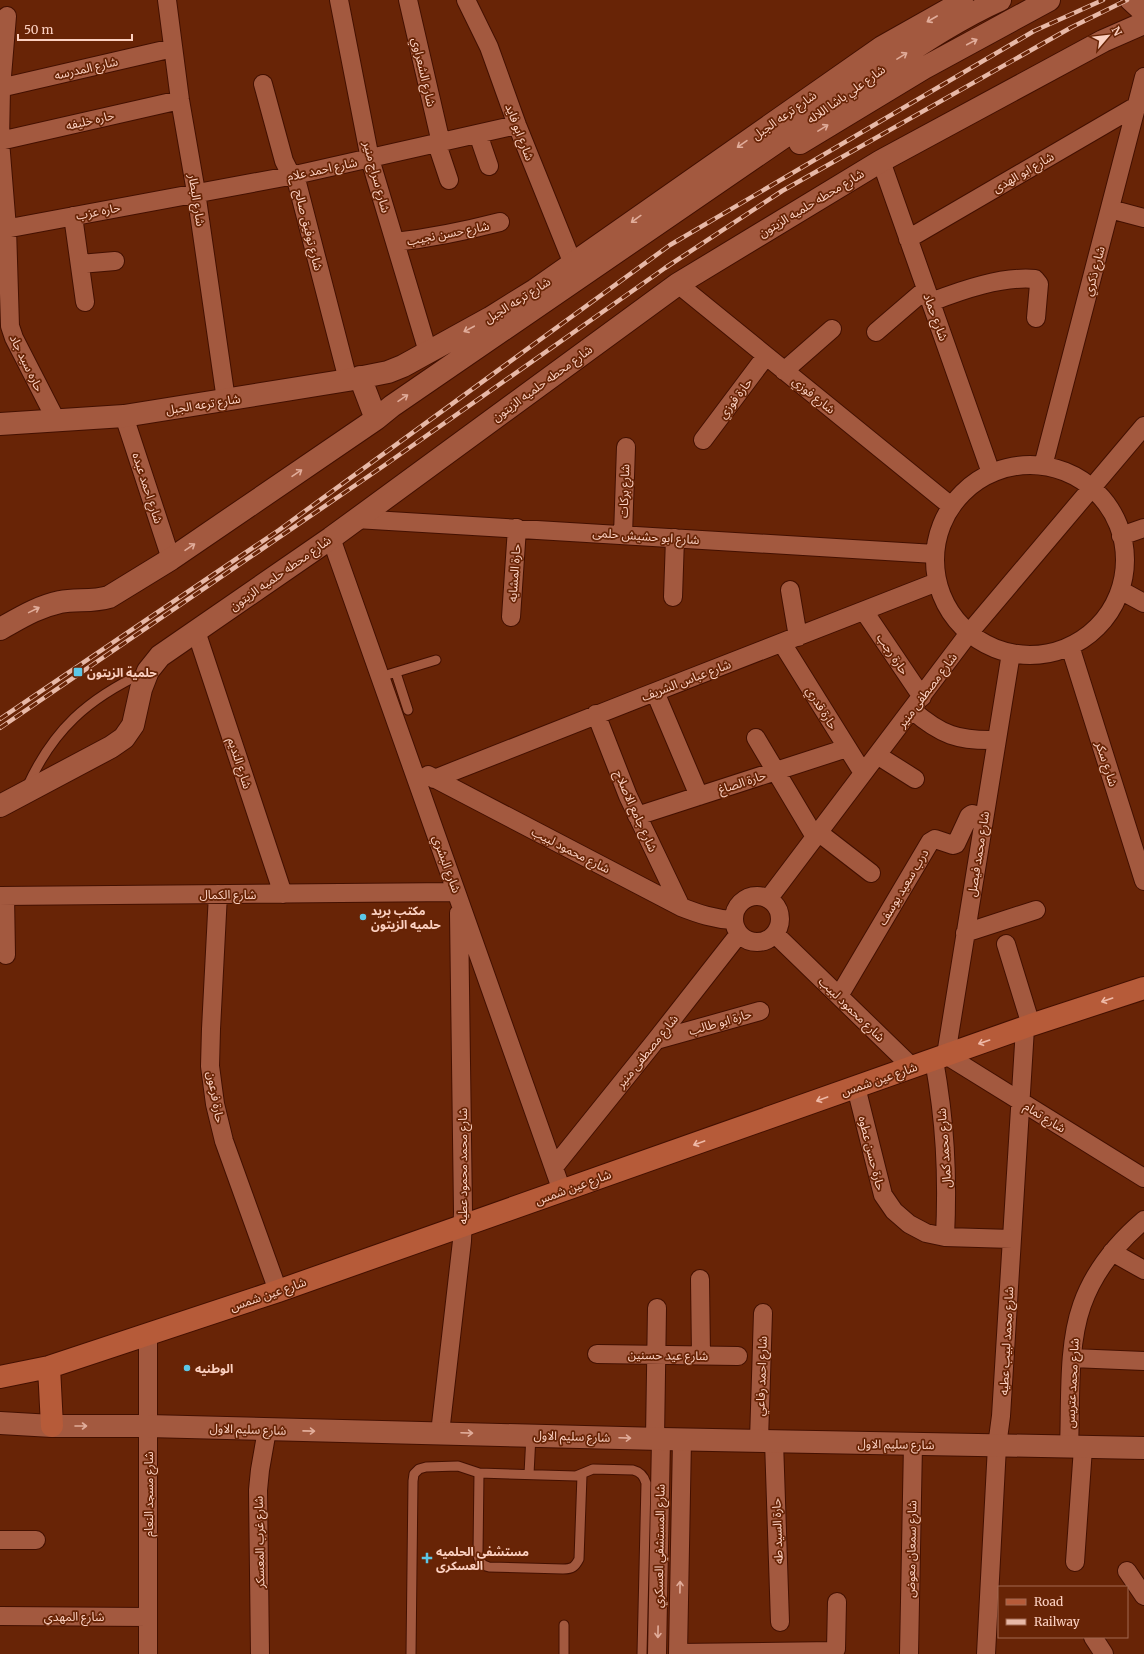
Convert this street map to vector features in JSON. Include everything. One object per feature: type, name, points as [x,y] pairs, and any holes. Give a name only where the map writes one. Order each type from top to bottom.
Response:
[{"type":"main road","name":"شارع عين شمس","points":[[0,1377],[49,1367],[278,1291],[913,1068],[940,1057],[1144,988]]},
{"type":"main road","points":[[49,1367],[52,1426]]},
{"type":"street","name":"شارع البطار","points":[[167,0],[180,100],[196,192],[226,400]]},
{"type":"street","name":"شارع سراج منير","points":[[339,0],[370,159],[428,352]]},
{"type":"street","name":"شارع الشعراوي","points":[[408,0],[439,144],[449,180]]},
{"type":"street","name":"شارع ابو فايد","points":[[466,0],[489,47],[516,125],[573,264]]},
{"type":"street","name":"شارع ترعه الجبل","points":[[0,424],[124,416],[354,379],[388,372],[403,366],[490,318],[573,264],[689,181],[882,47],[966,0]]},
{"type":"street","name":"شارع علي باشا اللاله","points":[[622,249],[883,69],[977,10],[1000,0]]},
{"type":"street","points":[[0,629],[37,608],[61,602],[101,600],[171,559],[622,249],[727,189],[806,139],[924,68],[1049,0]]},
{"type":"street","points":[[1131,0],[1144,12]]},
{"type":"street","name":"حاره سيد جاد","points":[[7,16],[1,88],[0,141],[5,328],[14,338],[56,420]]},
{"type":"street","name":"شارع محطه حلميه الزيتون","points":[[0,806],[111,748],[124,738],[133,725],[141,689],[148,671],[160,656],[331,538],[678,284],[881,161],[1102,42],[1144,23]]},
{"type":"street","name":"شارع المدرسه","points":[[1,88],[173,48]]},
{"type":"street","name":"شارع ذكري","points":[[1043,466],[1138,105],[1144,77]]},
{"type":"street","name":"شارع توفيق صالح","points":[[263,84],[284,161],[295,176],[354,379]]},
{"type":"street","name":"حاره خليفه","points":[[0,141],[180,100]]},
{"type":"street","name":"شارع ابو الهدى","points":[[908,239],[1138,105]]},
{"type":"street","name":"شارع احمد علام","points":[[196,192],[295,176],[516,125]]},
{"type":"street","points":[[478,134],[489,166]]},
{"type":"street","name":"شارع حماد","points":[[881,161],[991,473]]},
{"type":"street","name":"حاره عزب","points":[[3,229],[196,192]]},
{"type":"street","points":[[1110,209],[1144,218]]},
{"type":"street","points":[[73,216],[85,302]]},
{"type":"street","name":"شارع حسن نجيب","points":[[395,242],[430,238],[500,222]]},
{"type":"street","points":[[80,264],[115,261]]},
{"type":"street","points":[[876,332],[928,296],[958,292],[1006,281],[1035,279],[1039,284],[1036,318]]},
{"type":"street","name":"شارع فوزي","points":[[678,284],[951,506]]},
{"type":"street","points":[[784,371],[832,329]]},
{"type":"street","name":"حارة فوزي","points":[[704,440],[766,356]]},
{"type":"street","points":[[354,379],[376,419]]},
{"type":"street","name":"شارع احمد عبده","points":[[124,416],[171,559]]},
{"type":"street","name":"شارع مصطفى منير","points":[[769,898],[917,704],[969,633],[1144,426]]},
{"type":"street","name":"شارع بركات","points":[[623,535],[626,446]]},
{"type":"street","points":[[1016,466],[1043,466],[1060,470],[1077,477],[1092,488],[1104,502],[1114,518],[1121,536],[1124,554],[1124,566],[1120,590],[1108,613],[1091,632],[1070,646],[1044,654],[1031,655],[1010,653],[996,649],[969,633],[949,610],[937,582],[935,554],[940,529],[951,506],[975,481],[991,473],[1016,466]]},
{"type":"street","name":"شارع ابو حشيش حلمى","points":[[356,519],[935,554]]},
{"type":"street","name":"حارة المشايه","points":[[511,617],[517,528]]},
{"type":"street","points":[[1121,536],[1144,528]]},
{"type":"street","name":"شارع البشري","points":[[331,538],[388,675],[413,768],[562,1191]]},
{"type":"street","points":[[673,597],[675,538]]},
{"type":"street","name":"شارع عباس الشريف","points":[[434,779],[596,714],[937,582]]},
{"type":"street","points":[[790,590],[790,640]]},
{"type":"street","points":[[1120,590],[1144,603]]},
{"type":"street","name":"حارة رجب","points":[[864,611],[930,725],[950,736],[973,741],[996,740]]},
{"type":"street","name":"شارع النديم","points":[[196,631],[283,894]]},
{"type":"street","name":"حارة قدري","points":[[790,640],[847,748],[863,773]]},
{"type":"street","name":"شارع سكر","points":[[1070,646],[1144,881]]},
{"type":"street","name":"شارع محمد فيصل","points":[[940,1057],[966,933],[1010,653]]},
{"type":"street","points":[[655,692],[699,796]]},
{"type":"street","name":"شارع جامع الاصلاح","points":[[596,714],[628,796],[681,907]]},
{"type":"street","points":[[756,738],[817,834],[870,873]]},
{"type":"street","name":"حارة الصاغ","points":[[637,816],[847,748]]},
{"type":"street","points":[[877,755],[915,779]]},
{"type":"street","name":"شارع محمود لبيب","points":[[413,768],[681,907],[736,927]]},
{"type":"street","name":"درب سعيد يوسف","points":[[839,996],[930,842],[936,839],[953,845],[956,844],[969,816],[972,814],[984,816]]},
{"type":"street","name":"شارع الكمال","points":[[2,896],[218,894],[457,895]]},
{"type":"street","name":"حارة فرعون","points":[[218,894],[210,1066],[215,1104],[224,1141],[278,1291]]},
{"type":"street","name":"شارع محمد محمود عطيه","points":[[440,1433],[462,1227],[457,895]]},
{"type":"street","points":[[755,895],[769,898],[778,908],[780,915],[778,928],[775,934],[770,938],[757,942],[750,941],[736,927],[736,906],[747,897],[755,895]]},
{"type":"street","points":[[2,896],[6,955]]},
{"type":"street","points":[[966,933],[1036,910]]},
{"type":"street","name":"شارع مصطفى منير","points":[[554,1167],[656,1040],[736,927]]},
{"type":"street","name":"شارع محمود لبيب","points":[[775,934],[913,1068]]},
{"type":"street","points":[[1006,944],[1028,1027]]},
{"type":"street","name":"حارة ابو طالب","points":[[656,1040],[760,1011]]},
{"type":"street","name":"شارع محمد لبيب عطيه","points":[[986,1654],[997,1446],[1001,1416],[1020,1102],[1028,1027]]},
{"type":"street","name":"شارع تمام","points":[[940,1057],[1020,1102],[1144,1178]]},
{"type":"street","name":"شارع محمد كمال","points":[[940,1057],[940,1094],[945,1140],[947,1187],[945,1237]]},
{"type":"street","name":"حارة حسن عطوه","points":[[856,1087],[883,1195],[894,1211],[908,1224],[926,1233],[945,1237],[1012,1239]]},
{"type":"street","name":"شارع محمد عتريس","points":[[1075,1562],[1076,1447],[1072,1358],[1075,1334],[1082,1305],[1094,1278],[1112,1252],[1130,1232],[1144,1220]]},
{"type":"street","points":[[1112,1252],[1144,1270]]},
{"type":"street","points":[[700,1279],[701,1355]]},
{"type":"street","points":[[657,1308],[656,1354],[666,1439]]},
{"type":"street","name":"شارع احمد رفاعي","points":[[763,1313],[767,1440]]},
{"type":"street","name":"شارع مسجد النعام","points":[[148,1334],[148,1654]]},
{"type":"street","name":"شارع عيد حسنين","points":[[597,1354],[738,1356]]},
{"type":"street","points":[[1072,1358],[1144,1361]]},
{"type":"street","name":"شارع سليم الاول","points":[[0,1423],[52,1426],[148,1426],[666,1439],[1144,1448]]},
{"type":"street","name":"شارع غرب المعسكر","points":[[260,1654],[258,1490],[267,1430]]},
{"type":"street","name":"شارع المستشفي العسكري","points":[[666,1439],[678,1654]]},
{"type":"street","name":"شارع المستشفي العسكري","points":[[658,1654],[666,1439]]},
{"type":"street","name":"حارة السيد طه","points":[[767,1440],[780,1622]]},
{"type":"street","name":"شارع سمعان معوض","points":[[909,1654],[913,1444]]},
{"type":"street","points":[[0,1540],[36,1540]]},
{"type":"street","points":[[1127,1571],[1144,1596]]},
{"type":"street","points":[[678,1654],[835,1651],[837,1602]]},
{"type":"street","name":"شارع المهدي","points":[[0,1616],[148,1617]]},
{"type":"street","points":[[1095,1638],[1104,1654]]},
{"type":"lane","points":[[408,710],[388,675],[436,660]]},
{"type":"lane","points":[[24,793],[36,766],[53,741],[73,719],[95,699],[120,683],[148,671]]},
{"type":"lane","points":[[529,1474],[531,1435]]},
{"type":"lane","points":[[411,1654],[414,1474],[419,1469],[426,1467],[450,1466],[458,1466],[479,1473],[576,1476],[582,1475],[589,1470],[604,1469],[633,1470],[639,1472],[644,1477],[646,1483],[642,1654]]},
{"type":"lane","points":[[479,1473],[478,1560],[482,1565],[489,1567],[563,1569],[570,1569],[576,1565],[579,1559],[582,1475]]},
{"type":"lane","points":[[564,1625],[564,1654]]},
{"type":"railway","points":[[0,719],[279,530],[670,245],[1034,31],[1103,0]]},
{"type":"railway","points":[[0,728],[382,467],[665,268],[782,191],[1072,27],[1127,0]]},
{"type":"place","name":"حلمية الزيتون","points":[[78,672]]},
{"type":"place","name":"مكتب بريد حلميه الزيتون","points":[[363,917]]},
{"type":"place","name":"الوطنيه","points":[[187,1368]]},
{"type":"place","name":"مستشفى الحلميه العسكرى","points":[[427,1558]]}]
